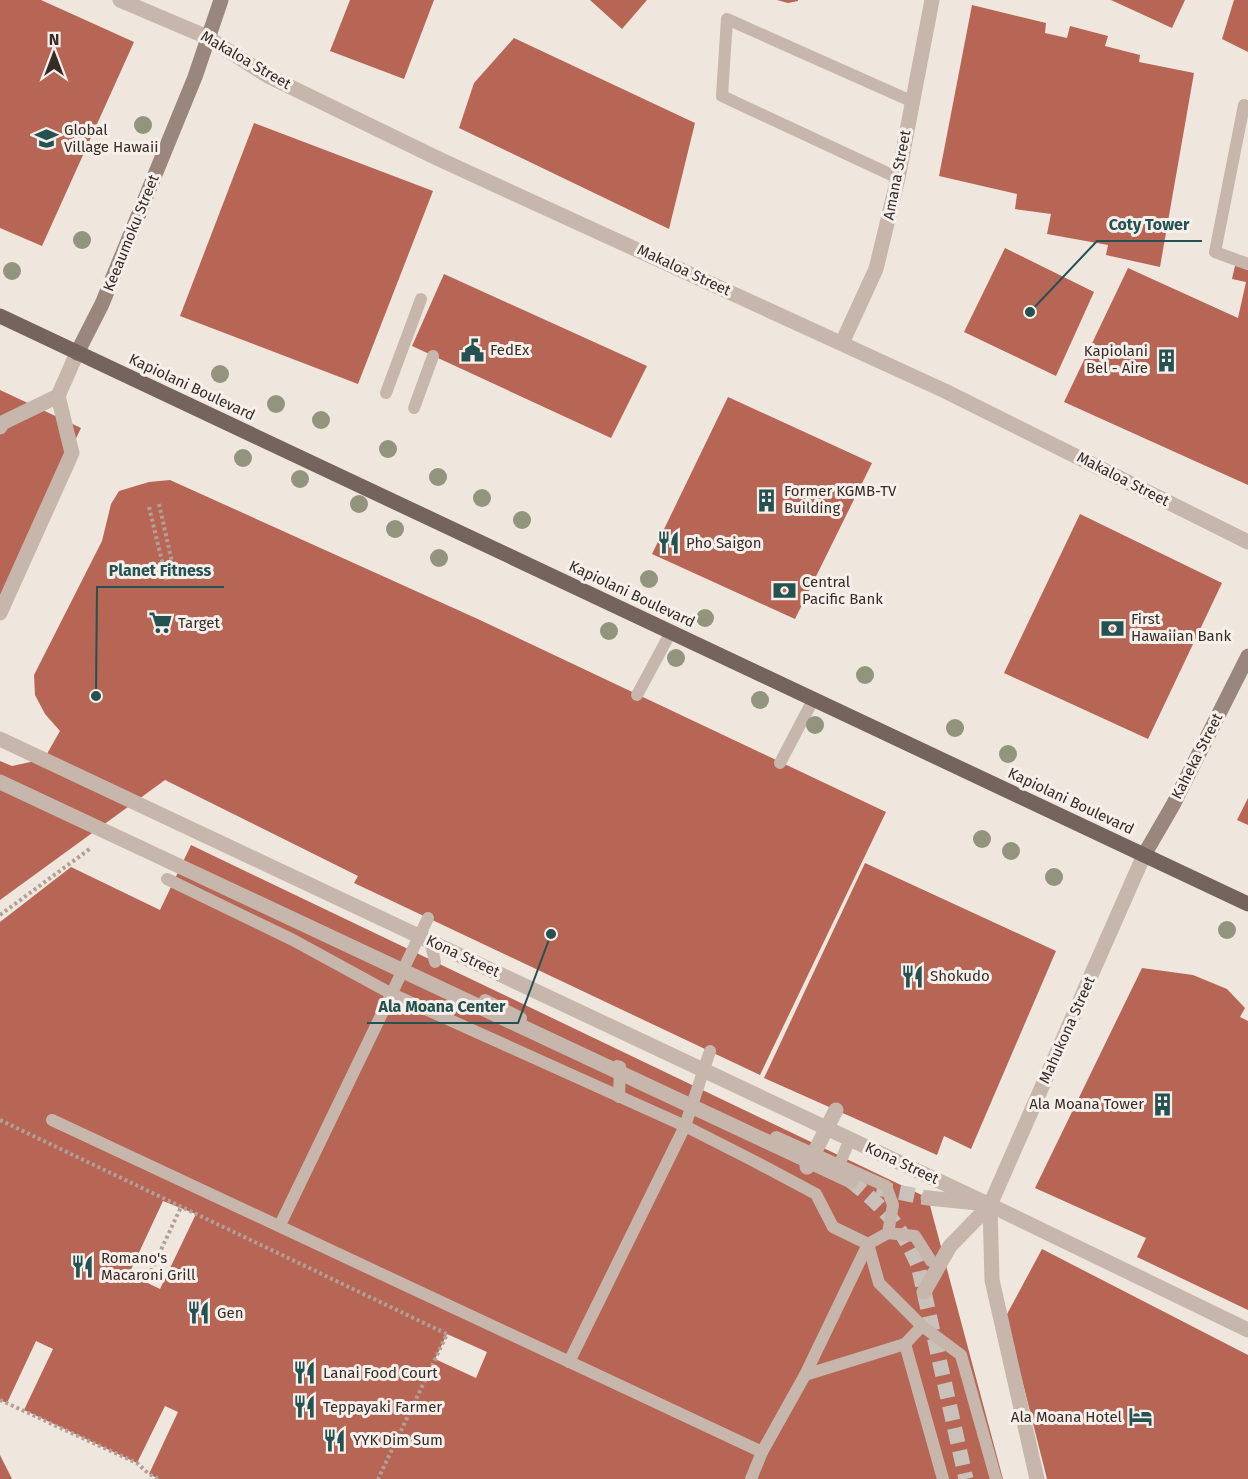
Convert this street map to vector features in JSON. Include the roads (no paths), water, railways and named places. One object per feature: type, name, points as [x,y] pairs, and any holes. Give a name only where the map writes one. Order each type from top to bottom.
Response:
[{"type":"main road","name":"Keeaumoku Street","points":[[77,353],[102,304],[195,77],[221,0]]},
{"type":"main road","name":"Kapiolani Boulevard","points":[[0,316],[1248,904]]},
{"type":"main road","name":"Kaheka Street","points":[[1144,855],[1173,805],[1248,656]]},
{"type":"street","name":"Makaloa Street","points":[[120,0],[207,37],[268,76],[421,150],[842,343],[1046,440],[1248,542]]},
{"type":"street","name":"Amana Street","points":[[842,343],[876,269],[898,178],[932,0]]},
{"type":"street","name":"Keeaumoku Street","points":[[58,396],[77,353]]},
{"type":"street","points":[[0,427],[2,423],[58,396],[72,453],[0,613]]},
{"type":"street","name":"Kona Street","points":[[0,740],[850,1138],[1248,1330]]},
{"type":"street","points":[[0,782],[850,1181]]},
{"type":"street","name":"Mahukona Street","points":[[924,1292],[950,1246],[990,1205],[1144,855]]},
{"type":"street","points":[[807,1167],[835,1112]]},
{"type":"street","name":"Kona Street","points":[[928,1198],[990,1205]]},
{"type":"street","name":"Mahukona Street","points":[[990,1205],[992,1280],[1037,1479]]},
{"type":"lane","points":[[898,178],[722,96],[727,19],[911,101]]},
{"type":"lane","points":[[1244,105],[1215,252],[1248,264]]},
{"type":"lane","points":[[386,393],[421,299]]},
{"type":"lane","points":[[414,408],[433,356]]},
{"type":"lane","points":[[638,695],[671,632]]},
{"type":"lane","points":[[780,762],[813,700]]},
{"type":"lane","points":[[167,879],[293,940],[392,994],[685,1126],[816,1194],[832,1227],[868,1244],[879,1283],[922,1326],[961,1355],[996,1479]]},
{"type":"lane","points":[[280,1225],[428,918]]},
{"type":"lane","points":[[430,940],[435,962]]},
{"type":"lane","points":[[485,1000],[620,1067],[619,1097]]},
{"type":"lane","points":[[569,1362],[685,1126],[710,1051]]},
{"type":"lane","points":[[52,1120],[762,1452]]},
{"type":"lane","points":[[776,1137],[886,1186],[893,1205],[888,1233]]},
{"type":"lane","points":[[835,1174],[850,1138]]},
{"type":"lane","points":[[751,1479],[762,1452],[805,1375],[868,1244],[888,1233],[915,1236],[931,1261]]},
{"type":"lane","points":[[805,1375],[905,1344],[922,1326]]},
{"type":"lane","points":[[905,1344],[943,1479]]},
{"type":"tunnel","points":[[851,1181],[891,1218],[918,1265],[966,1479]]},
{"type":"tunnel","points":[[877,1188],[928,1198]]},
{"type":"place","name":"Global Village Hawaii","points":[[46,139]]},
{"type":"place","name":"Coty Tower","points":[[1030,312]]},
{"type":"place","name":"FedEx","points":[[472,350]]},
{"type":"place","name":"Kapiolani Bel - Aire","points":[[1166,360]]},
{"type":"place","name":"Former KGMB-TV Building","points":[[766,500]]},
{"type":"place","name":"Pho Saigon","points":[[668,543]]},
{"type":"place","name":"Central Pacific Bank","points":[[784,591]]},
{"type":"place","name":"Target","points":[[160,623]]},
{"type":"place","name":"First Hawaiian Bank","points":[[1113,628]]},
{"type":"place","name":"Planet Fitness","points":[[96,696]]},
{"type":"place","name":"Ala Moana Center","points":[[551,934]]},
{"type":"place","name":"Shokudo","points":[[912,976]]},
{"type":"place","name":"Ala Moana Tower","points":[[1162,1104]]},
{"type":"place","name":"Romano's Macaroni Grill","points":[[83,1267]]},
{"type":"place","name":"Gen","points":[[199,1313]]},
{"type":"place","name":"Lanai Food Court","points":[[305,1373]]},
{"type":"place","name":"Teppayaki Farmer","points":[[305,1407]]},
{"type":"place","name":"Ala Moana Hotel","points":[[1140,1417]]},
{"type":"place","name":"YYK Dim Sum","points":[[335,1440]]}]
